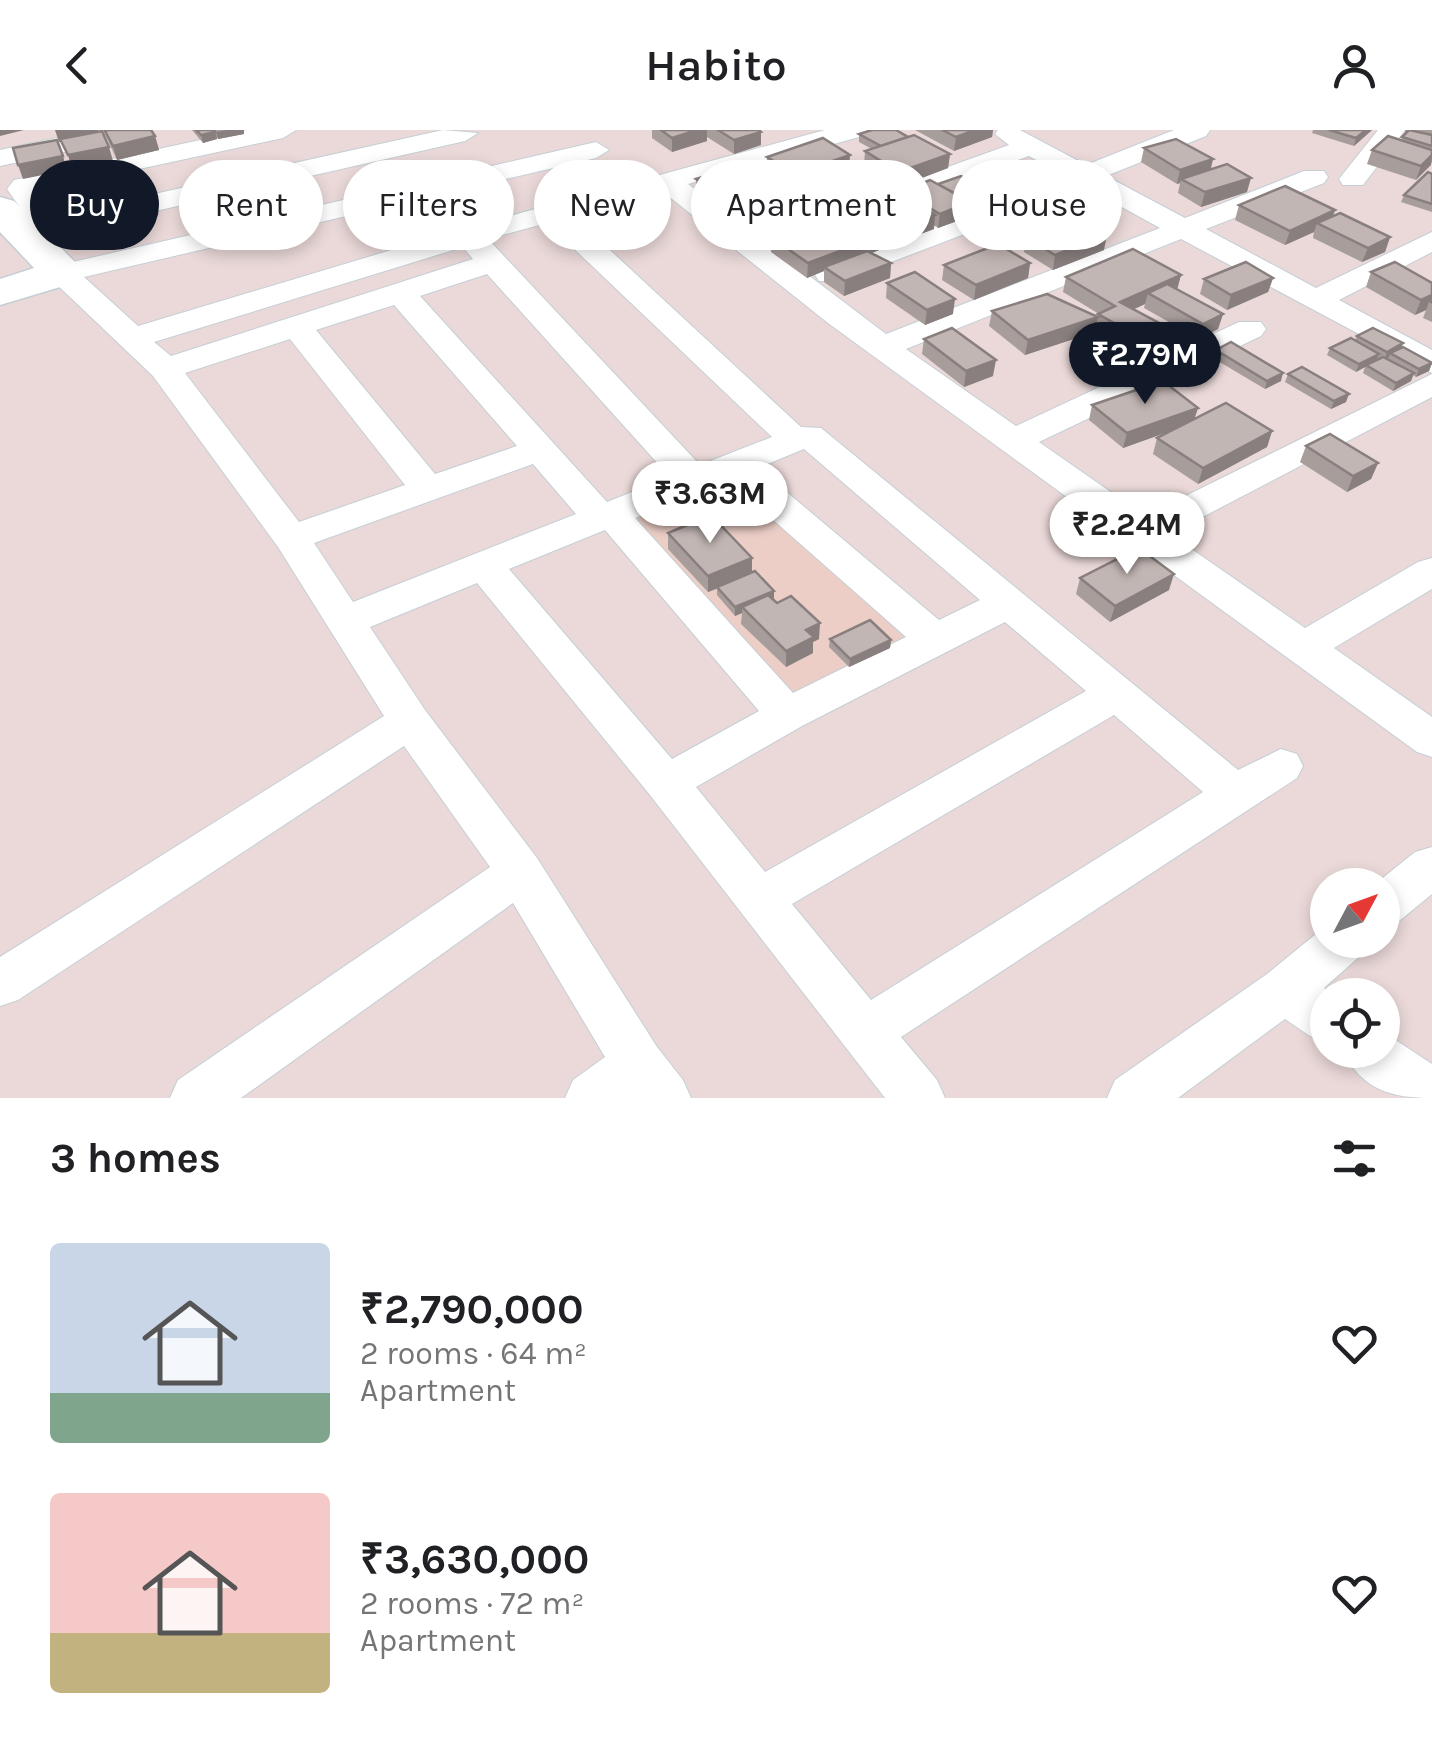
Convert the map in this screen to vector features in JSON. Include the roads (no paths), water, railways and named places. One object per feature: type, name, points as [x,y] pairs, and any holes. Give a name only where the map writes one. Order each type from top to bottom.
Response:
[{"type":"street","points":[[0,158],[130,130]]},
{"type":"street","points":[[283,130],[24,186],[26,222],[62,273],[165,369],[291,538],[410,721],[520,872],[651,1081],[592,1098]]},
{"type":"street","points":[[0,292],[62,273],[596,150],[574,130]]},
{"type":"street","points":[[671,184],[854,130]]},
{"type":"street","points":[[1122,160],[1197,130]]},
{"type":"street","points":[[1353,179],[1392,130]]},
{"type":"street","points":[[26,222],[465,133]]},
{"type":"street","points":[[969,160],[1019,140],[1056,160]]},
{"type":"street","points":[[882,348],[1314,177]]},
{"type":"street","points":[[671,185],[691,201]]},
{"type":"street","points":[[1122,196],[1432,363]]},
{"type":"street","points":[[800,286],[952,229]]},
{"type":"street","points":[[1316,299],[1432,241]]},
{"type":"street","points":[[133,338],[422,250]]},
{"type":"street","points":[[482,250],[694,481]]},
{"type":"street","points":[[592,250],[794,440]]},
{"type":"street","points":[[754,250],[882,348],[1432,740]]},
{"type":"street","points":[[165,369],[494,262]]},
{"type":"street","points":[[400,293],[539,450],[607,517],[787,715]]},
{"type":"street","points":[[297,327],[428,490]]},
{"type":"street","points":[[1012,441],[1250,329]]},
{"type":"street","points":[[1143,532],[1432,384]]},
{"type":"street","points":[[345,621],[809,435],[1120,692],[1236,794]]},
{"type":"street","points":[[291,538],[539,450]]},
{"type":"street","points":[[733,465],[936,640]]},
{"type":"street","points":[[484,565],[666,783],[918,1098]]},
{"type":"street","points":[[1303,648],[1432,571]]},
{"type":"street","points":[[666,783],[787,715],[1010,602]]},
{"type":"street","points":[[760,899],[1120,692]]},
{"type":"street","points":[[0,984],[410,721]]},
{"type":"street","points":[[865,1032],[1281,766]]},
{"type":"street","points":[[1400,893],[1432,866]]},
{"type":"street","points":[[197,1098],[520,872]]},
{"type":"street","points":[[1134,1098],[1285,990],[1323,958]]},
{"type":"street","points":[[1285,990],[1310,1007]]},
{"type":"street","points":[[1394,1068],[1432,1095]]}]
